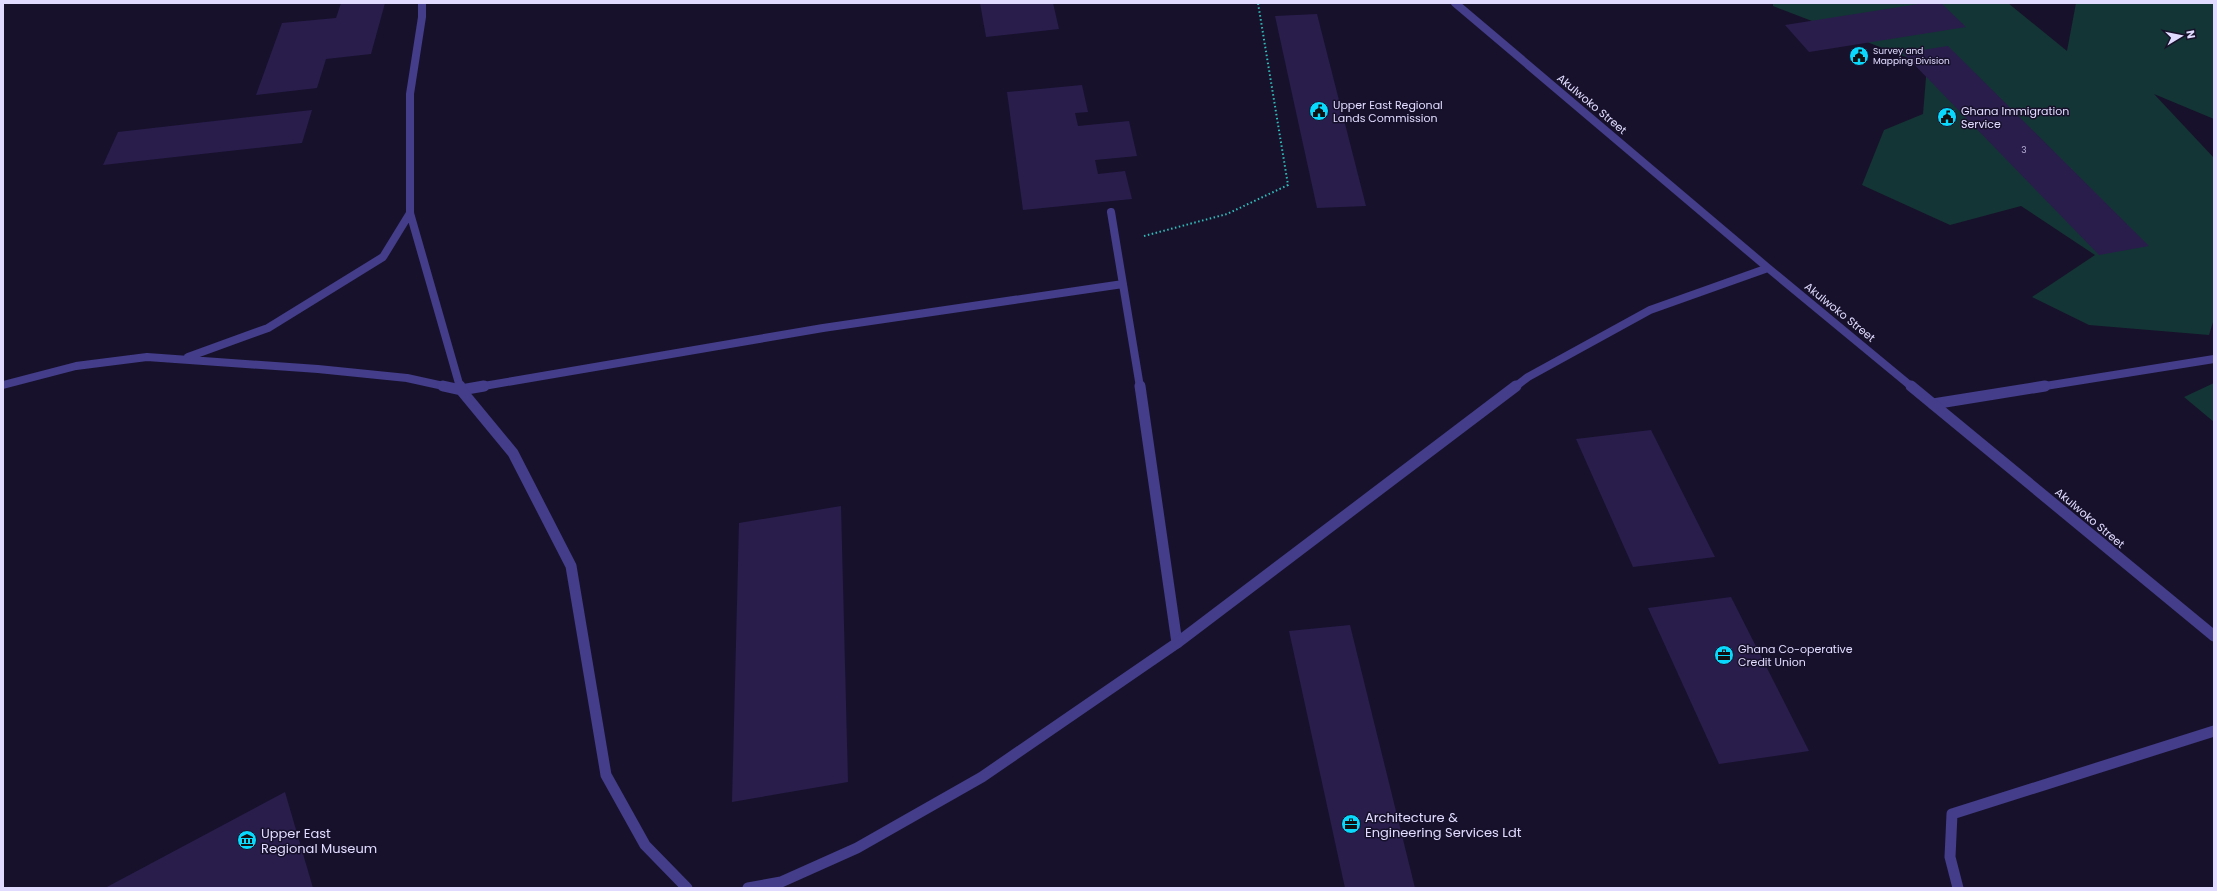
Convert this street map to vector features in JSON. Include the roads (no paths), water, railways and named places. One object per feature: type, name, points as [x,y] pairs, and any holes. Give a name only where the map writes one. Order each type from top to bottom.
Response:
[{"type":"street","points":[[422,3],[422,16],[410,94],[410,213],[461,390],[513,453],[571,566],[606,775],[645,844],[687,888]]},
{"type":"street","name":"Akulwoko Street","points":[[1455,3],[1768,268],[2214,636]]},
{"type":"street","points":[[1111,212],[1147,426],[1177,643]]},
{"type":"street","points":[[185,359],[268,328],[383,257],[410,213]]},
{"type":"street","points":[[748,888],[781,882],[857,848],[968,785],[1177,643],[1528,377],[1650,310],[1768,268]]},
{"type":"street","points":[[3,385],[76,366],[148,357],[273,365],[407,378],[461,390],[823,328],[1123,284]]},
{"type":"street","points":[[1933,404],[2214,359]]},
{"type":"street","points":[[1958,888],[1950,857],[1952,814],[2214,732]]},
{"type":"place","name":"Survey and Mapping Division","points":[[1859,56]]},
{"type":"place","name":"Upper East Regional Lands Commission","points":[[1319,111]]},
{"type":"place","name":"Ghana Immigration Service","points":[[1947,117]]},
{"type":"place","name":"Ghana Co-operative Credit Union","points":[[1724,655]]},
{"type":"place","name":"Architecture & Engineering Services Ldt","points":[[1351,824]]},
{"type":"place","name":"Upper East Regional Museum","points":[[247,840]]}]
